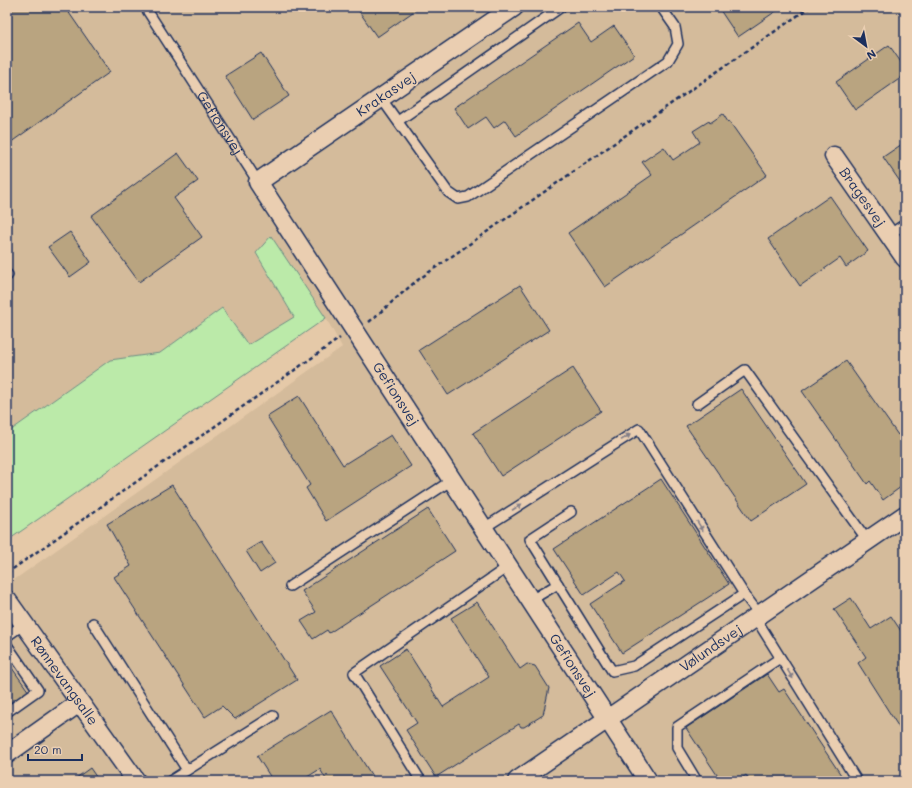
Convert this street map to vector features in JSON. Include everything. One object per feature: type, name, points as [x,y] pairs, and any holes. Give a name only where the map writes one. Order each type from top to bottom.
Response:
[{"type":"street","name":"Krakasvej","points":[[258,182],[514,7]]},
{"type":"street","name":"Bragesvej","points":[[834,156],[905,258]]},
{"type":"street","name":"Gefionsvej","points":[[258,182],[648,781]]},
{"type":"street","name":"Vølundsvej","points":[[517,781],[905,515]]},
{"type":"street","name":"Rønnevangsalle","points":[[7,600],[136,781]]},
{"type":"street","points":[[9,749],[80,703]]},
{"type":"lane","name":"Gefionsvej","points":[[145,7],[258,182]]},
{"type":"lane","points":[[398,121],[561,7]]},
{"type":"lane","points":[[381,98],[448,192],[458,198],[468,197],[668,61],[678,44],[675,27],[661,7]]},
{"type":"lane","points":[[889,235],[905,224]]},
{"type":"lane","points":[[697,404],[745,370],[867,540]]},
{"type":"lane","points":[[484,528],[639,429],[744,594],[780,658],[857,781]]},
{"type":"lane","points":[[290,586],[452,480]]},
{"type":"lane","points":[[571,512],[530,539],[612,671],[634,666],[744,594]]},
{"type":"lane","points":[[421,781],[354,674],[509,566]]},
{"type":"lane","points":[[531,600],[558,584]]},
{"type":"lane","points":[[93,623],[187,770]]},
{"type":"lane","points":[[7,636],[24,624]]},
{"type":"lane","points":[[7,645],[38,690],[7,712]]},
{"type":"lane","points":[[698,781],[677,748],[677,727],[780,658]]},
{"type":"lane","points":[[170,781],[273,716]]},
{"type":"path","points":[[7,573],[356,331],[415,282],[810,7]]},
{"type":"shaded area","points":[[7,7],[905,7],[905,781],[7,781],[7,585],[342,347],[326,318],[271,236],[256,253],[294,317],[248,345],[222,308],[160,353],[110,360],[7,433]]},
{"type":"green space","points":[[271,236],[326,318],[7,541],[7,433],[110,360],[160,353],[222,308],[248,345],[294,317],[256,253]]},
{"type":"building","points":[[7,7],[65,7],[110,72],[7,145]]},
{"type":"building","points":[[356,7],[420,7],[377,37]]},
{"type":"building","points":[[718,7],[782,7],[738,37]]},
{"type":"building","points":[[578,23],[591,42],[614,26],[634,55],[516,136],[505,120],[494,128],[486,117],[468,129],[454,108]]},
{"type":"building","points":[[889,45],[905,68],[905,75],[855,110],[836,82]]},
{"type":"building","points":[[261,53],[289,96],[253,120],[225,76]]},
{"type":"building","points":[[723,114],[767,175],[605,287],[568,233],[652,175],[642,162],[664,147],[673,160],[700,142],[693,131],[709,121],[710,123]]},
{"type":"building","points":[[905,142],[905,180],[901,183],[883,157]]},
{"type":"building","points":[[178,153],[198,181],[174,198],[202,237],[139,282],[91,216]]},
{"type":"building","points":[[830,196],[868,251],[846,267],[840,258],[800,286],[768,239]]},
{"type":"building","points":[[70,232],[91,262],[70,277],[48,247]]},
{"type":"building","points":[[520,285],[549,330],[448,395],[419,350]]},
{"type":"building","points":[[846,361],[898,435],[905,430],[905,484],[883,500],[870,481],[867,484],[802,391]]},
{"type":"building","points":[[573,368],[601,411],[501,476],[473,433]]},
{"type":"building","points":[[741,389],[806,484],[751,521],[686,426]]},
{"type":"building","points":[[299,396],[343,465],[391,435],[411,466],[326,521],[306,488],[310,485],[267,416]]},
{"type":"building","points":[[661,479],[729,584],[622,653],[590,604],[625,581],[619,572],[584,595],[554,549]]},
{"type":"building","points":[[172,485],[297,680],[235,719],[222,706],[205,717],[114,577],[131,566],[107,524]]},
{"type":"building","points":[[428,509],[455,551],[329,633],[327,630],[313,639],[301,621],[316,612],[302,591]]},
{"type":"building","points":[[261,542],[275,563],[260,573],[246,551]]},
{"type":"building","points":[[851,598],[871,629],[891,616],[905,637],[905,737],[858,663],[866,657],[834,609]]},
{"type":"building","points":[[477,602],[520,669],[527,664],[535,666],[549,688],[543,715],[524,727],[521,727],[519,724],[436,777],[406,730],[417,723],[380,666],[406,649],[443,707],[489,677],[451,618]]},
{"type":"building","points":[[7,661],[29,692],[7,707]]},
{"type":"building","points":[[767,674],[779,692],[784,689],[845,781],[750,781],[746,775],[738,781],[721,781],[686,728]]},
{"type":"building","points":[[331,710],[375,781],[327,781],[320,769],[301,781],[273,781],[257,756]]},
{"type":"building","points":[[90,768],[99,781],[72,781]]}]
